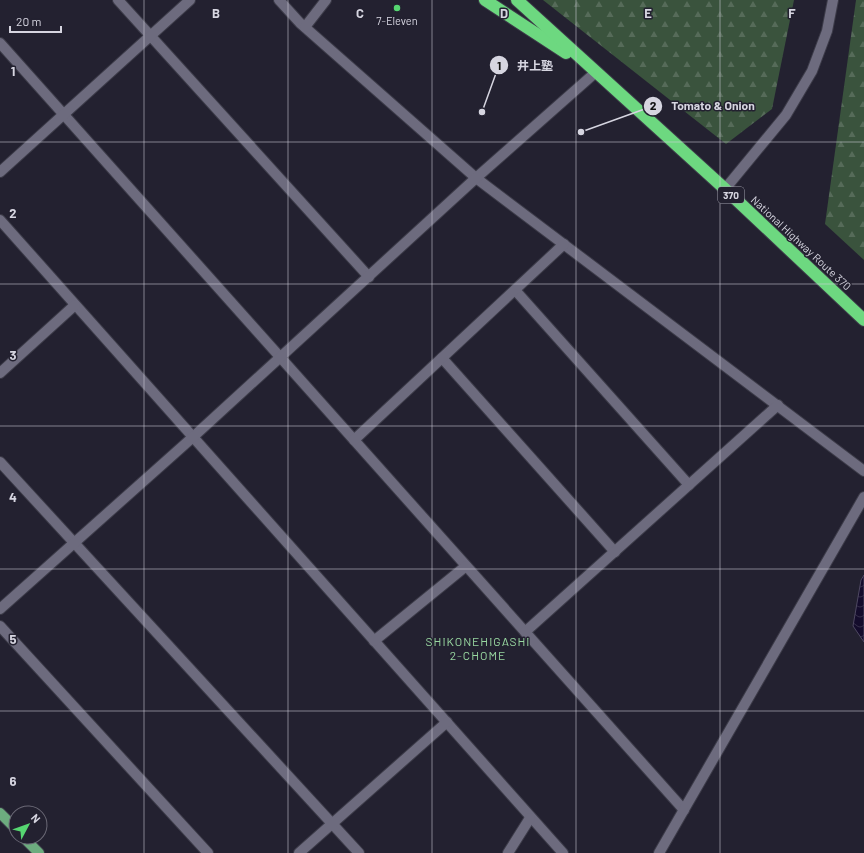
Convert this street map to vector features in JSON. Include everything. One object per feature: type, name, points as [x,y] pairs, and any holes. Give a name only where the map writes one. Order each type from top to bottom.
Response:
[{"type":"highway","name":"National Highway Route 370","points":[[485,0],[596,72]]},
{"type":"highway","name":"National Highway Route 370","points":[[517,0],[725,189],[864,320]]},
{"type":"main road","points":[[0,813],[8,821]]},
{"type":"main road","points":[[31,845],[39,853]]},
{"type":"street","points":[[118,0],[369,277]]},
{"type":"street","points":[[0,172],[190,0]]},
{"type":"street","points":[[279,0],[305,27],[476,178],[864,471]]},
{"type":"street","points":[[305,27],[326,0]]},
{"type":"street","points":[[725,189],[786,115],[812,70],[828,31],[833,0]]},
{"type":"street","points":[[0,43],[684,810]]},
{"type":"street","points":[[0,609],[193,437],[476,178],[596,72]]},
{"type":"street","points":[[0,220],[447,722],[530,818],[563,853]]},
{"type":"street","points":[[354,440],[564,244]]},
{"type":"street","points":[[515,290],[689,485]]},
{"type":"street","points":[[0,373],[75,306]]},
{"type":"street","points":[[442,358],[615,552]]},
{"type":"street","points":[[525,632],[778,405]]},
{"type":"street","points":[[0,462],[359,853]]},
{"type":"street","points":[[659,853],[864,497]]},
{"type":"street","points":[[374,641],[466,566]]},
{"type":"street","points":[[0,626],[208,853]]},
{"type":"street","points":[[299,853],[447,722]]},
{"type":"street","points":[[508,853],[530,818]]},
{"type":"green space","points":[[543,0],[794,0],[772,109],[726,144]]},
{"type":"green space","points":[[856,0],[864,0],[864,260],[825,224]]},
{"type":"water","points":[[864,575],[864,642],[853,626],[861,580]]},
{"type":"place","name":"7-Eleven","points":[[397,8]]},
{"type":"place","name":"井上塾","points":[[482,112]]},
{"type":"place","name":"Tomato & Onion","points":[[581,132]]},
{"type":"district","name":"SHIKONEHIGASHI 2-CHOME","points":[[478,649]]}]
